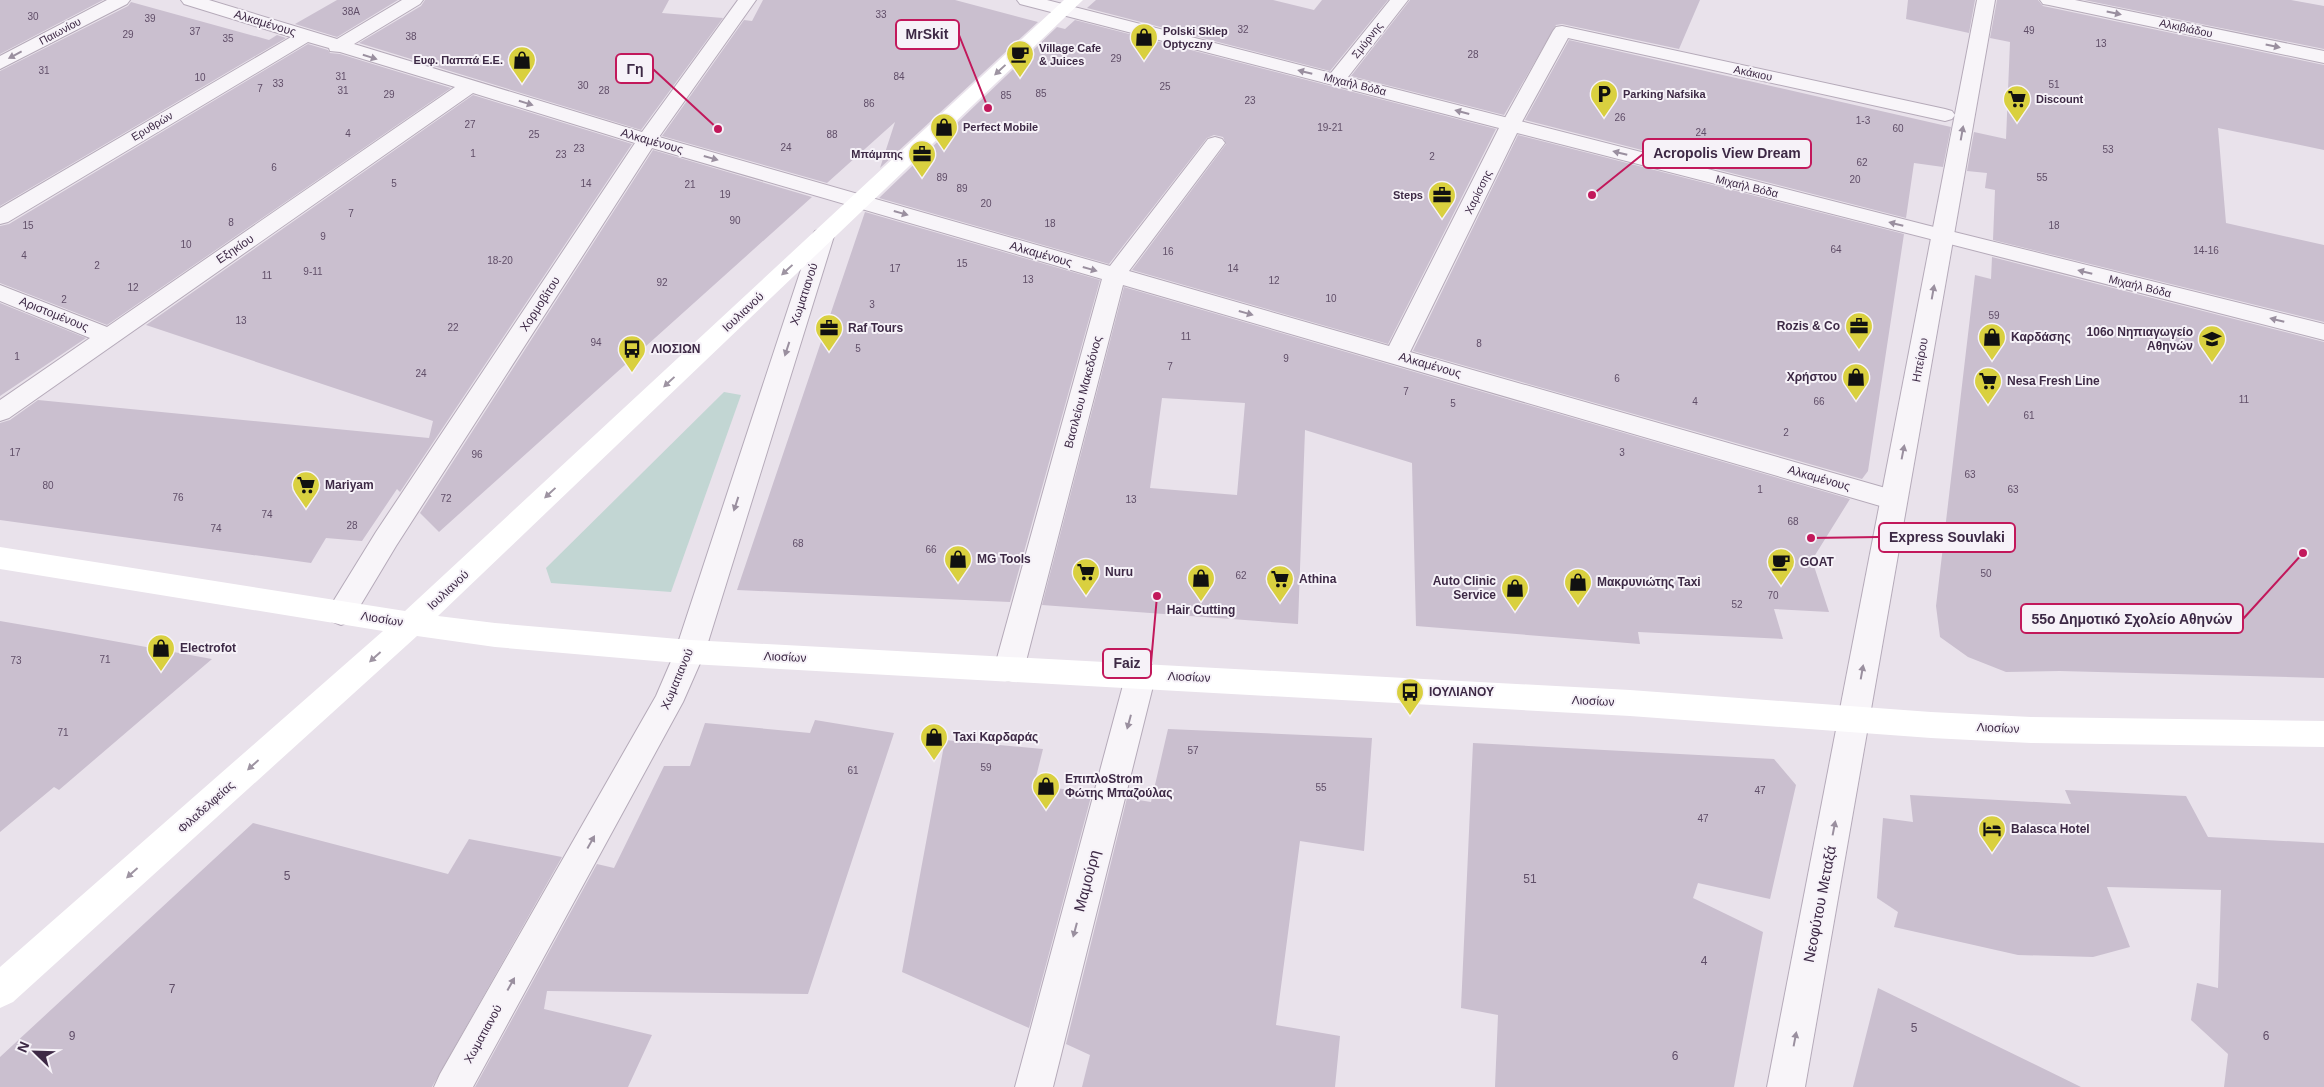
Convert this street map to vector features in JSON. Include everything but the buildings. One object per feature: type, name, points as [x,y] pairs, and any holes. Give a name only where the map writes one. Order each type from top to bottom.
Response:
[{"type":"main road","name":"Ιουλιανού","points":[[411,624],[1068,5]]},
{"type":"main road","name":"Λιοσίων","points":[[0,558],[411,624],[495,635],[690,652],[1141,674],[1630,703],[1853,720],[2031,730],[2324,734]]},
{"type":"main road","name":"Φιλαδελφείας","points":[[0,990],[411,624]]},
{"type":"street","name":"Παιωνίου","points":[[0,63],[121,0]]},
{"type":"street","name":"Αλκαμένους","points":[[190,0],[337,47],[647,140],[1894,500]]},
{"type":"street","points":[[337,47],[414,0]]},
{"type":"street","name":"Χορμοβίτου","points":[[341,613],[386,539],[647,140],[747,0]]},
{"type":"street","name":"Μιχαήλ Βόδα","points":[[1026,0],[1068,5],[1511,125],[2324,332]]},
{"type":"street","name":"Σμύρνης","points":[[1336,79],[1399,0]]},
{"type":"street","name":"Ηπείρου","points":[[1853,720],[1986,0]]},
{"type":"street","name":"Αλκιβιάδου","points":[[2049,0],[2324,57]]},
{"type":"street","name":"Ακάκιου","points":[[1562,31],[1944,115]]},
{"type":"street","name":"Χαρίσσης","points":[[1396,355],[1511,125],[1562,31]]},
{"type":"street","name":"Ερυθρών","points":[[0,217],[305,36]]},
{"type":"street","name":"Εξηκίου","points":[[0,412],[470,86]]},
{"type":"street","name":"Βασιλείου Μακεδόνος","points":[[1009,669],[1114,276],[1215,143]]},
{"type":"street","name":"Χωματιανού","points":[[453,1087],[655,729],[690,652],[823,236]]},
{"type":"street","name":"Αριστομένους","points":[[0,292],[108,336]]},
{"type":"street","name":"Μαμούρη","points":[[1034,1087],[1141,674]]},
{"type":"street","name":"Νεοφύτου Μεταξά","points":[[1786,1087],[1853,720]]},
{"type":"shaded area","points":[[724,392],[741,395],[671,592],[551,583],[546,568]]},
{"type":"place","name":"Polski Sklep Optyczny","points":[[1144,61]]},
{"type":"place","name":"Village Cafe & Juices","points":[[1020,78]]},
{"type":"place","name":"Ευφ. Παππά Ε.Ε.","points":[[522,84]]},
{"type":"place","name":"MrSkit","points":[[988,108]]},
{"type":"place","name":"Parking Nafsika","points":[[1604,118]]},
{"type":"place","name":"Discount","points":[[2017,123]]},
{"type":"place","name":"Γη","points":[[718,129]]},
{"type":"place","name":"Perfect Mobile","points":[[944,151]]},
{"type":"place","name":"Μπάμπης","points":[[922,178]]},
{"type":"place","name":"Acropolis View Dream","points":[[1592,195]]},
{"type":"place","name":"Steps","points":[[1442,219]]},
{"type":"place","name":"Rozis & Co","points":[[1859,350]]},
{"type":"place","name":"Raf Tours","points":[[829,352]]},
{"type":"place","name":"Καρδάσης","points":[[1992,361]]},
{"type":"place","name":"106ο Νηπιαγωγείο Αθηνών","points":[[2212,363]]},
{"type":"place","name":"ΛΙΟΣΙΩΝ","points":[[632,373]]},
{"type":"place","name":"Χρήστου","points":[[1856,401]]},
{"type":"place","name":"Nesa Fresh Line","points":[[1988,405]]},
{"type":"place","name":"Mariyam","points":[[306,509]]},
{"type":"place","name":"Express Souvlaki","points":[[1811,538]]},
{"type":"place","name":"55ο Δημοτικό Σχολείο Αθηνών","points":[[2303,553]]},
{"type":"place","name":"MG Tools","points":[[958,583]]},
{"type":"place","name":"GOAT","points":[[1781,586]]},
{"type":"place","name":"Nuru","points":[[1086,596]]},
{"type":"place","name":"Faiz","points":[[1157,596]]},
{"type":"place","name":"Hair Cutting","points":[[1201,602]]},
{"type":"place","name":"Athina","points":[[1280,603]]},
{"type":"place","name":"Μακρυνιώτης Taxi","points":[[1578,606]]},
{"type":"place","name":"Auto Clinic Service","points":[[1515,612]]},
{"type":"place","name":"Electrofot","points":[[161,672]]},
{"type":"place","name":"ΙΟΥΛΙΑΝΟΥ","points":[[1410,716]]},
{"type":"place","name":"Taxi Καρδαράς","points":[[934,761]]},
{"type":"place","name":"ΕπιπλοStrom Φώτης Μπαζούλας","points":[[1046,810]]},
{"type":"place","name":"Balasca Hotel","points":[[1992,853]]}]
